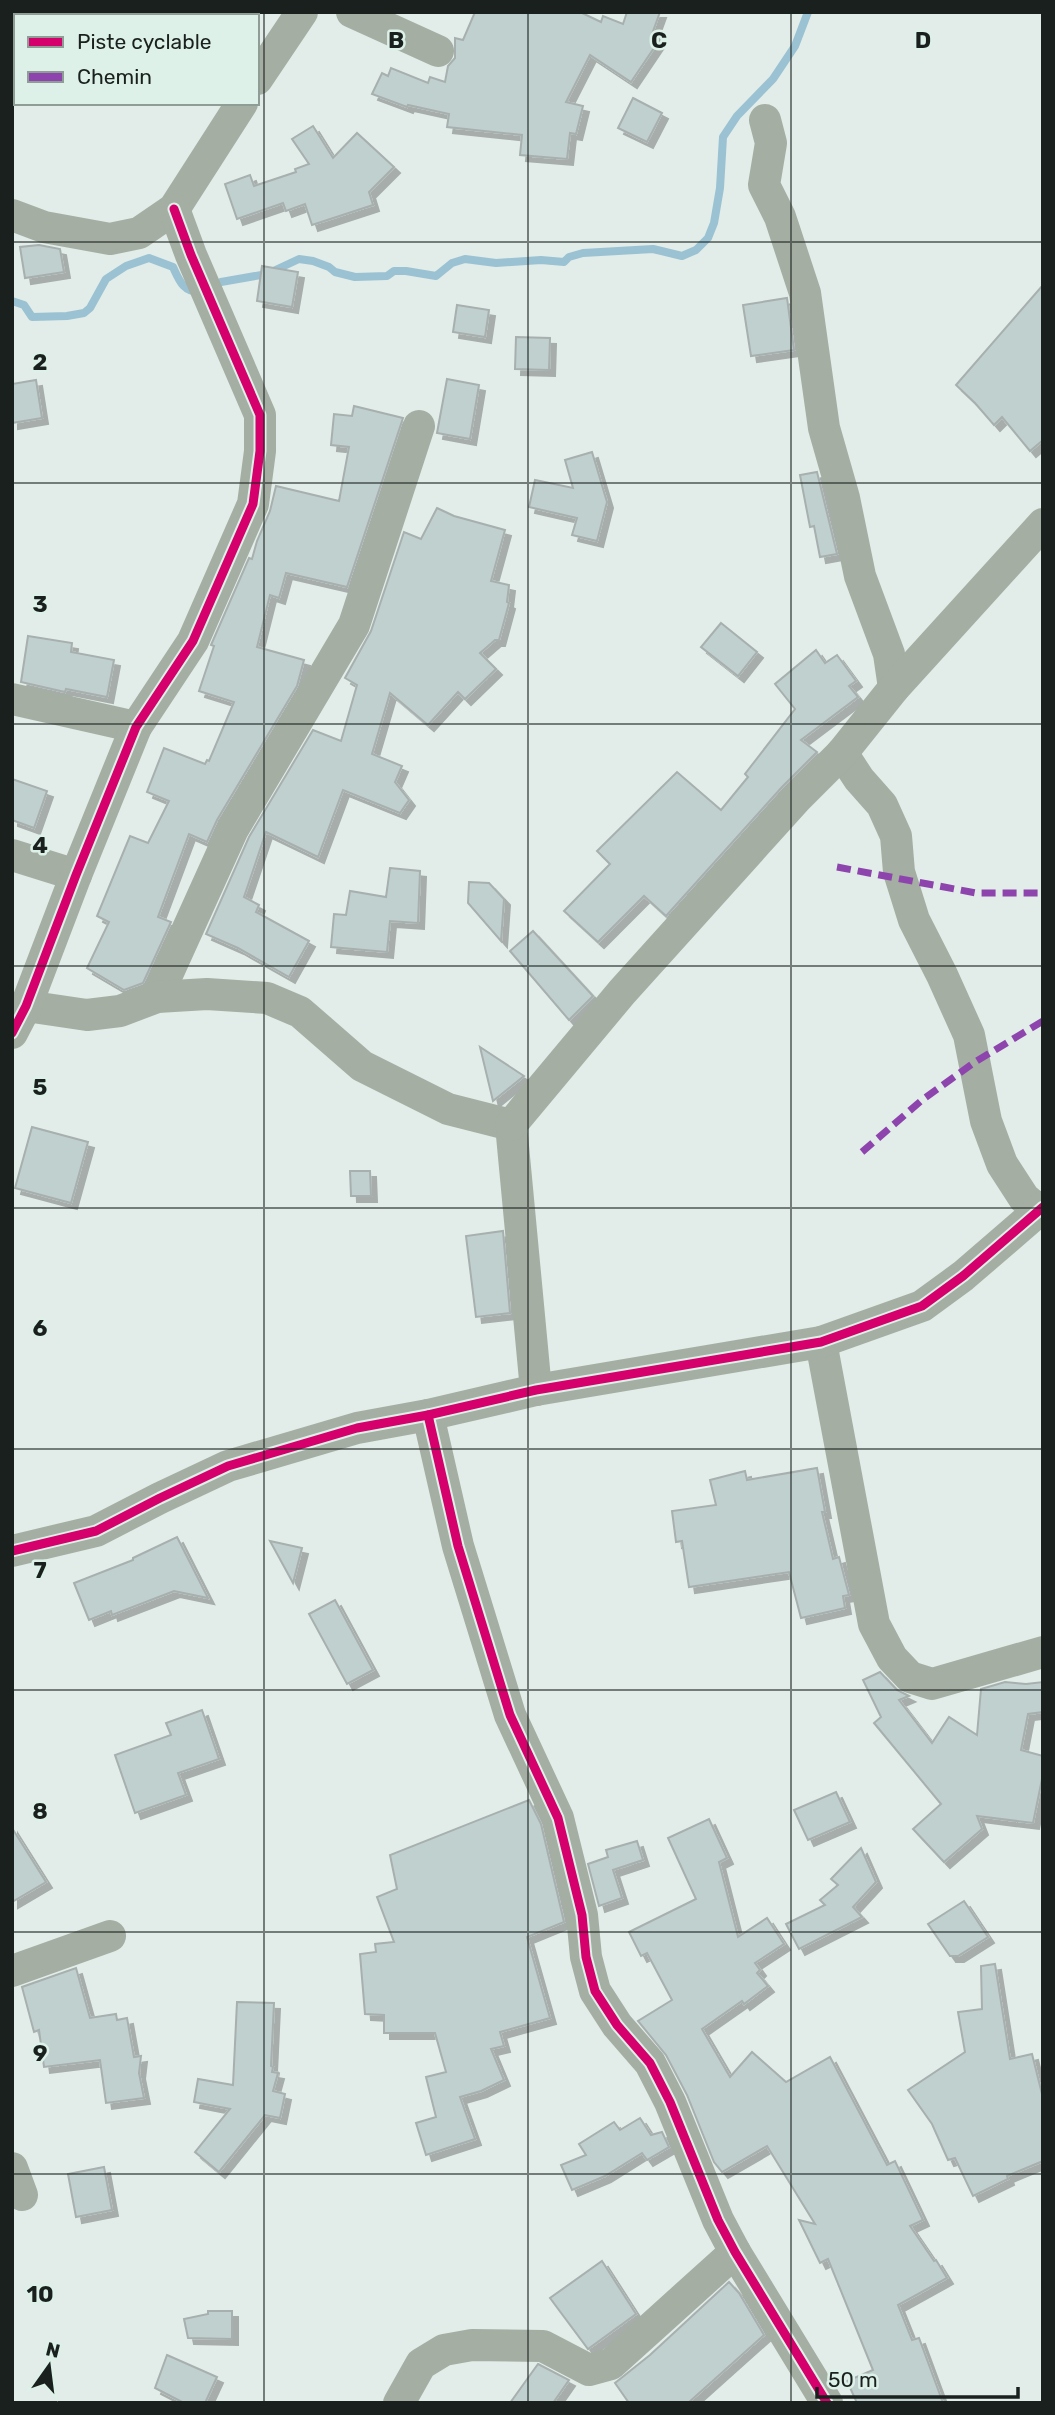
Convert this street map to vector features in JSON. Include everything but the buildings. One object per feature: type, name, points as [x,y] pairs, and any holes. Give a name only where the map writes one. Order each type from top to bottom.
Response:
[{"type":"street","points":[[259,76],[302,12]]},
{"type":"street","points":[[352,12],[438,51]]},
{"type":"street","points":[[12,215],[44,227],[110,239],[139,233],[174,209],[241,105]]},
{"type":"street","points":[[765,120],[771,143],[764,185],[780,217],[805,293],[824,428],[844,498],[860,576],[889,654],[894,688]]},
{"type":"street","points":[[174,209],[260,415],[260,451],[253,504],[193,641],[136,727],[19,1020],[120,1011],[157,997],[207,994],[267,998],[300,1012],[362,1066],[447,1109],[511,1125]]},
{"type":"street","points":[[157,997],[233,829],[354,625],[419,426]]},
{"type":"street","points":[[536,1390],[511,1125],[622,992],[796,799],[842,753],[894,688],[1043,524]]},
{"type":"street","points":[[12,699],[136,727]]},
{"type":"street","points":[[12,1551],[96,1531],[228,1466],[357,1428],[536,1390],[821,1342],[922,1306],[963,1276],[1042,1210],[1024,1198],[1002,1164],[986,1121],[969,1035],[914,920],[899,872],[896,836],[882,805],[859,779],[842,753]]},
{"type":"street","points":[[12,855],[76,875]]},
{"type":"street","points":[[821,1342],[874,1624],[892,1658],[910,1677],[932,1684],[1043,1652]]},
{"type":"street","points":[[428,1415],[458,1546],[510,1715],[558,1818],[582,1915],[586,1957],[594,1991],[617,2025],[650,2063],[670,2102],[718,2220],[827,2403]]},
{"type":"street","points":[[12,1971],[110,1936]]},
{"type":"street","points":[[400,2403],[421,2364],[444,2350],[472,2345],[543,2346],[589,2370],[611,2364],[735,2252]]},
{"type":"waterway","points":[[212,288],[221,282],[267,274],[299,259],[313,261],[335,272],[355,277],[387,276],[394,271],[436,276],[452,263],[465,259],[496,263],[541,260],[564,262],[569,257],[583,253],[653,249],[682,256],[696,250],[708,238],[714,223],[720,188],[723,137],[737,116],[773,79],[795,46],[808,12]]},
{"type":"waterway","points":[[12,301],[24,305],[32,317],[84,313],[90,308],[106,279],[126,266],[149,258],[173,267],[186,288],[200,292]]},
{"type":"marked path","points":[[837,867],[976,893],[1043,893]]},
{"type":"marked path","points":[[862,1152],[922,1100],[975,1062],[1043,1021]]},
{"type":"cycle path","points":[[12,1033],[26,1006],[136,727],[193,641],[253,504],[260,451],[260,415],[174,209]]},
{"type":"cycle path","points":[[12,1551],[96,1531],[228,1466],[357,1428],[536,1390],[821,1342],[922,1306],[963,1276],[1043,1207]]},
{"type":"cycle path","points":[[428,1415],[458,1546],[510,1715],[558,1818],[582,1915],[586,1957],[595,1991],[617,2025],[650,2063],[670,2102],[718,2220],[827,2403]]}]
